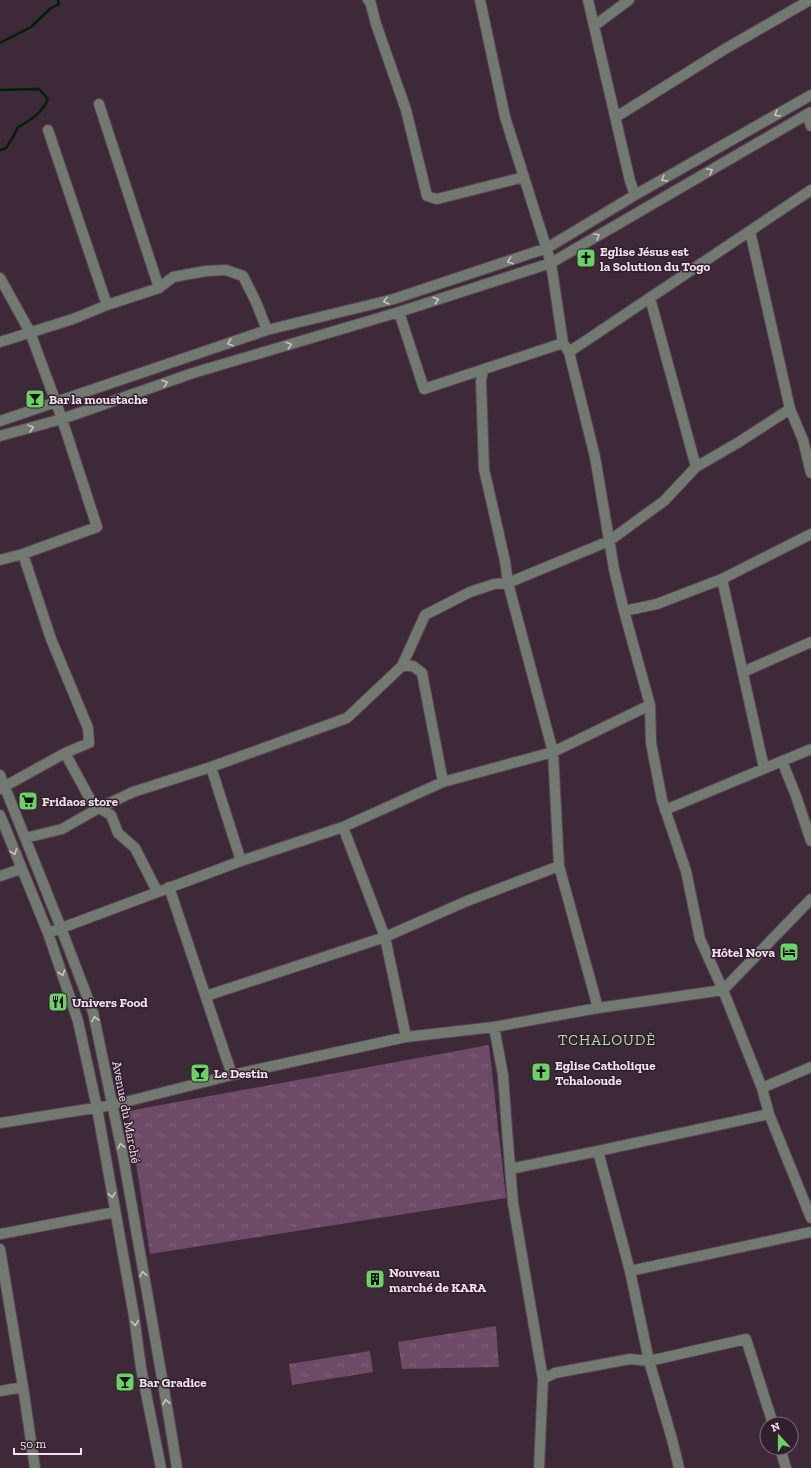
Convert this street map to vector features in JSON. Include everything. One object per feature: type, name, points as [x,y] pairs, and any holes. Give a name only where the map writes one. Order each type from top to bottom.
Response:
[{"type":"street","points":[[372,0],[376,24],[406,110],[427,196],[437,199],[524,177]]},
{"type":"street","points":[[480,0],[505,117],[551,263],[566,348],[595,457],[609,541],[624,611],[650,705],[651,743],[662,800],[686,871],[700,939],[723,990],[762,1088],[769,1114],[811,1218]]},
{"type":"street","points":[[588,0],[630,181],[635,195]]},
{"type":"street","points":[[594,26],[629,0]]},
{"type":"street","points":[[616,117],[725,49],[810,0]]},
{"type":"street","points":[[0,421],[267,330],[394,299],[547,248],[635,195],[811,95]]},
{"type":"street","points":[[99,104],[159,288]]},
{"type":"street","points":[[0,436],[62,420],[193,373],[399,312],[551,263],[809,113],[811,126]]},
{"type":"street","points":[[48,130],[107,305]]},
{"type":"street","points":[[399,312],[424,389],[483,370],[566,348],[650,298],[811,190]]},
{"type":"street","points":[[750,231],[790,409],[807,438],[811,473]]},
{"type":"street","points":[[0,342],[73,319],[107,305],[159,288],[173,277],[206,271],[226,270],[243,276],[256,302],[267,330]]},
{"type":"street","points":[[0,278],[30,332],[62,420],[97,527],[23,554],[0,560]]},
{"type":"street","points":[[650,298],[696,467]]},
{"type":"street","points":[[483,370],[481,381],[484,469],[505,561],[508,583],[553,752],[559,866],[598,1008]]},
{"type":"street","points":[[25,838],[62,829],[99,808],[133,792],[347,718],[402,666],[426,615],[470,592],[494,584],[508,583],[609,541],[664,501],[696,467],[739,442],[790,409]]},
{"type":"street","points":[[624,611],[657,604],[722,579],[811,534]]},
{"type":"street","points":[[2,788],[65,753],[89,742],[88,728],[51,639],[23,554]]},
{"type":"street","points":[[722,579],[764,768]]},
{"type":"street","points":[[743,672],[811,642]]},
{"type":"street","points":[[402,666],[413,666],[422,673],[443,782]]},
{"type":"street","points":[[48,933],[157,891],[343,827],[443,782],[553,752],[650,705]]},
{"type":"street","points":[[665,810],[811,749]]},
{"type":"street","points":[[65,753],[90,799],[99,808],[111,815],[118,833],[135,848],[157,891]]},
{"type":"street","points":[[782,761],[796,796],[811,842]]},
{"type":"street","points":[[211,766],[241,861]]},
{"type":"street","name":"Avenue du Marché","points":[[0,775],[2,788],[25,838],[62,928],[93,1012],[113,1105],[177,1468]]},
{"type":"street","points":[[0,816],[48,933],[78,1021],[97,1108],[114,1212],[134,1316],[141,1368],[161,1468]]},
{"type":"street","points":[[343,827],[385,937],[406,1037]]},
{"type":"street","points":[[206,996],[385,937],[467,901],[559,866]]},
{"type":"street","points":[[0,876],[21,868]]},
{"type":"street","points":[[169,887],[232,1075]]},
{"type":"street","points":[[0,1123],[113,1105],[232,1075],[406,1037],[494,1027],[598,1008],[723,990],[811,900]]},
{"type":"street","points":[[494,1027],[504,1075],[513,1203],[543,1380],[539,1468]]},
{"type":"street","points":[[762,1088],[811,1067]]},
{"type":"street","points":[[510,1169],[769,1114]]},
{"type":"street","points":[[598,1151],[630,1270],[649,1361],[679,1468]]},
{"type":"street","points":[[0,1234],[114,1212]]},
{"type":"street","points":[[630,1270],[811,1232]]},
{"type":"street","points":[[0,1249],[35,1468]]},
{"type":"street","points":[[543,1380],[555,1373],[630,1359],[649,1361],[746,1339],[770,1416]]},
{"type":"street","points":[[0,1391],[23,1387]]},
{"type":"street","points":[[152,1420],[169,1418]]},
{"type":"street","points":[[782,1456],[786,1468]]},
{"type":"green space","points":[[489,1045],[506,1198],[150,1254],[128,1111]]},
{"type":"green space","points":[[496,1326],[499,1367],[402,1369],[398,1342]]},
{"type":"green space","points":[[370,1351],[373,1372],[292,1385],[289,1364]]},
{"type":"waterway","points":[[0,43],[31,27],[50,9],[59,4],[58,0]]},
{"type":"waterway","points":[[0,90],[39,89],[48,99],[46,104],[36,116],[18,127],[6,148],[0,150]]},
{"type":"place","name":"Eglise Jésus est la Solution du Togo","points":[[586,258]]},
{"type":"place","name":"Bar la moustache","points":[[35,399]]},
{"type":"place","name":"Fridaos store","points":[[28,801]]},
{"type":"place","name":"Hôtel Nova","points":[[789,952]]},
{"type":"place","name":"Univers Food","points":[[58,1002]]},
{"type":"place","name":"Eglise Catholique Tchalooude","points":[[541,1072]]},
{"type":"place","name":"Le Destin","points":[[200,1073]]},
{"type":"place","name":"Nouveau marché de KARA","points":[[375,1279]]},
{"type":"place","name":"Bar Gradice","points":[[125,1382]]},
{"type":"district","name":"TCHALOUDÈ","points":[[607,1040]]}]
